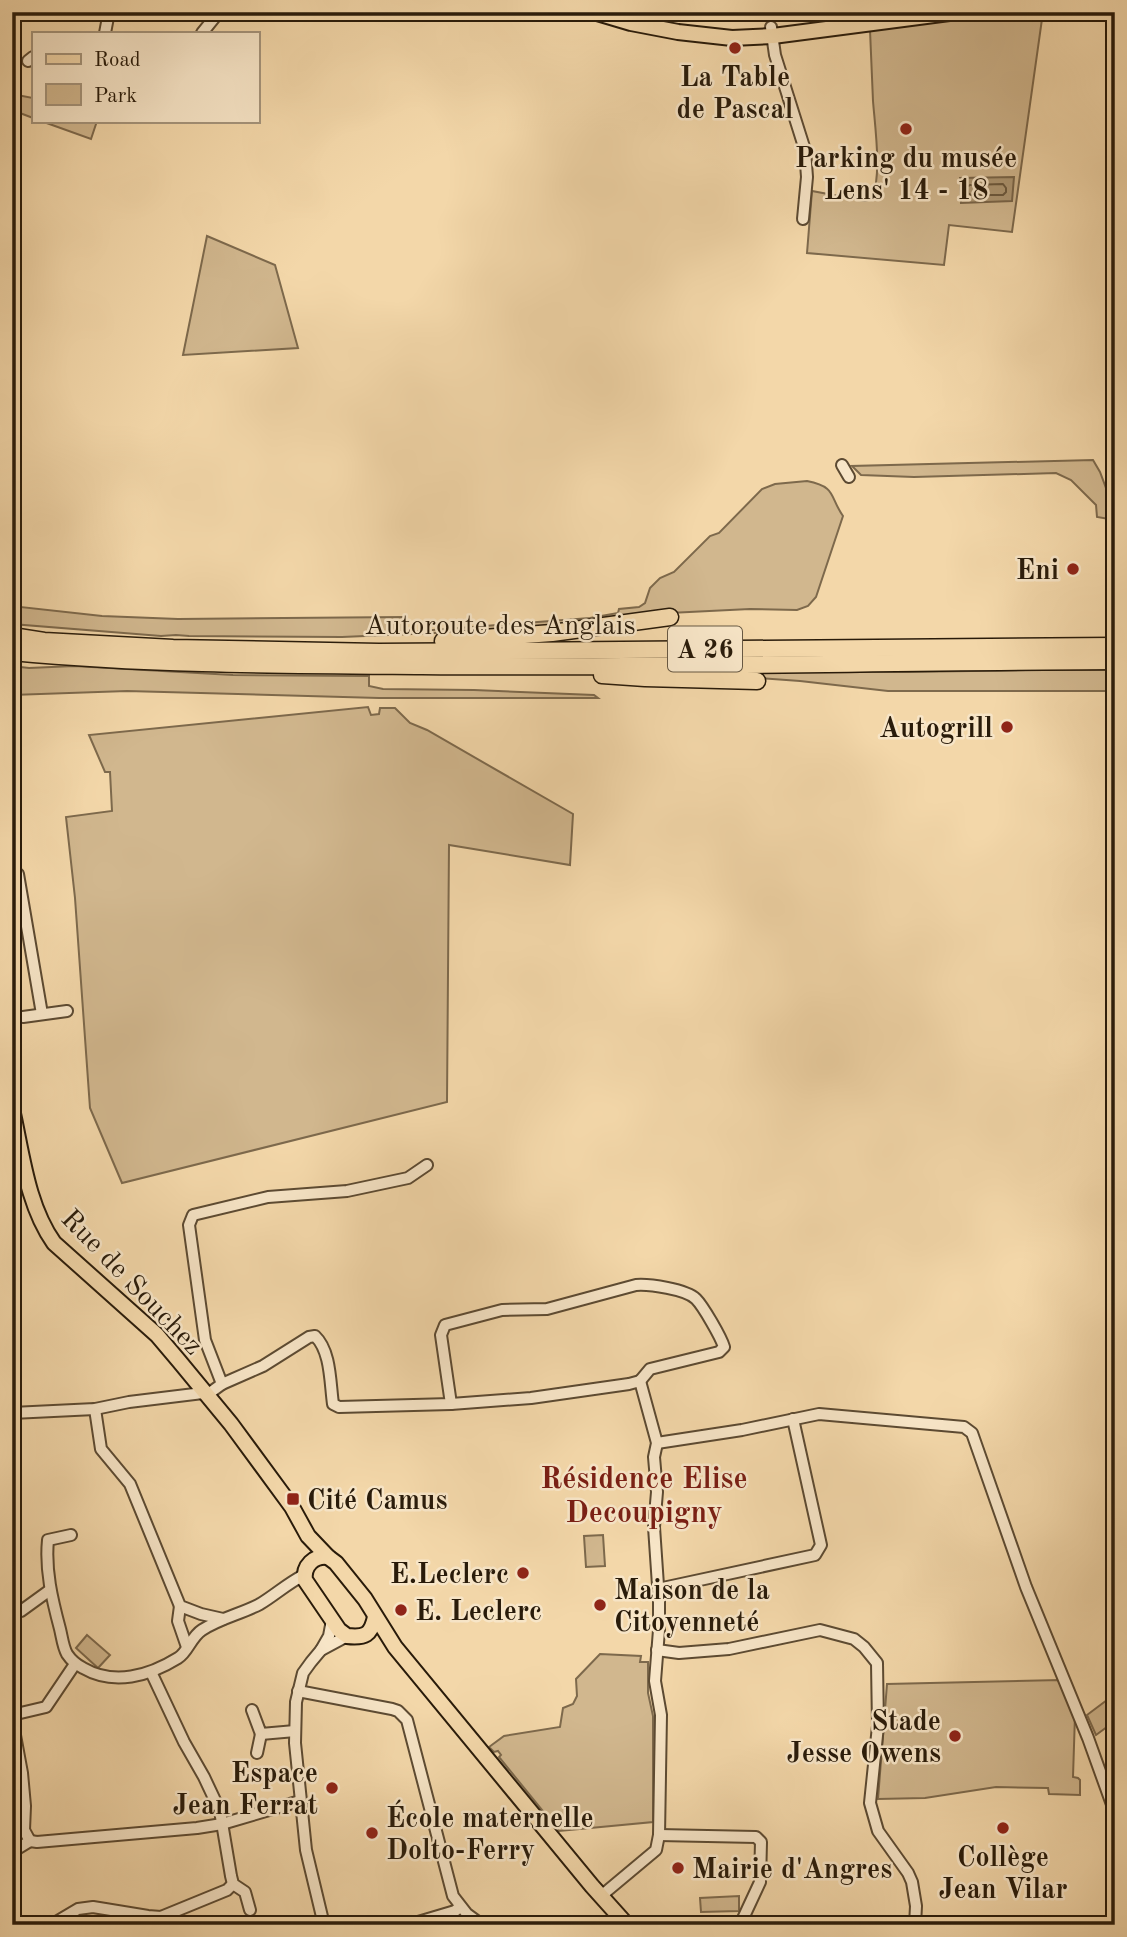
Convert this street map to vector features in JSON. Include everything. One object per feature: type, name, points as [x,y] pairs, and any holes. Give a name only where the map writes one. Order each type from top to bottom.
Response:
[{"type":"highway","points":[[296,650],[323,643],[440,641],[512,636],[670,617]]},
{"type":"highway","name":"Autoroute des Anglais","points":[[12,636],[44,641],[173,648],[393,652],[1115,646]]},
{"type":"highway","name":"Autoroute des Anglais","points":[[12,652],[168,663],[518,667],[1115,661]]},
{"type":"highway","points":[[518,667],[645,678],[757,681]]},
{"type":"main road","points":[[594,12],[631,23],[678,32],[732,38],[902,15],[957,12]]},
{"type":"main road","name":"Rue de Souchez","points":[[12,1109],[29,1184],[44,1228],[68,1256],[157,1335],[231,1424],[292,1507],[308,1536],[336,1563],[365,1599],[375,1617]]},
{"type":"main road","points":[[308,1536],[306,1583],[339,1630],[347,1636],[363,1636],[395,1647]]},
{"type":"main road","points":[[306,1570],[319,1556],[328,1557]]},
{"type":"main road","points":[[363,1636],[373,1627],[375,1617]]},
{"type":"main road","points":[[375,1617],[395,1647],[627,1925]]},
{"type":"street","points":[[105,32],[109,12]]},
{"type":"street","points":[[203,32],[219,12]]},
{"type":"street","points":[[772,32],[775,55],[806,159],[803,219]]},
{"type":"street","points":[[842,466],[849,477]]},
{"type":"street","points":[[12,870],[18,874],[42,1014]]},
{"type":"street","points":[[23,1017],[67,1011]]},
{"type":"street","points":[[222,1384],[205,1340],[189,1225],[193,1215],[268,1197],[346,1191],[408,1178],[426,1164]]},
{"type":"street","points":[[12,1413],[95,1409],[129,1402],[205,1394],[263,1366],[315,1335],[326,1356],[333,1404],[339,1407],[450,1404],[531,1398],[629,1384],[640,1381],[650,1369],[719,1352],[724,1347],[694,1297],[685,1292],[643,1284],[547,1309],[502,1310],[445,1325],[441,1335],[450,1404]]},
{"type":"street","points":[[601,1896],[656,1850],[659,1835],[661,1715],[655,1681],[659,1630],[654,1513],[657,1492],[654,1457],[657,1443],[640,1381]]},
{"type":"street","points":[[95,1409],[101,1449],[130,1484],[180,1606],[178,1621],[187,1647]]},
{"type":"street","points":[[657,1443],[742,1430],[819,1414],[964,1427],[972,1433],[1026,1587],[1088,1738],[1115,1813]]},
{"type":"street","points":[[658,1589],[816,1555],[821,1545],[793,1419]]},
{"type":"street","points":[[71,1535],[48,1539],[46,1556],[50,1590],[66,1653],[75,1664],[108,1678],[127,1678],[151,1672],[181,1657],[200,1631],[261,1603],[306,1570]]},
{"type":"street","points":[[12,1614],[21,1611],[50,1590]]},
{"type":"street","points":[[180,1606],[223,1619]]},
{"type":"street","points":[[324,1925],[306,1850],[295,1731],[298,1692],[303,1673],[329,1636],[332,1620]]},
{"type":"street","points":[[657,1650],[679,1653],[729,1649],[820,1630],[854,1639],[864,1647],[877,1663],[878,1726],[870,1803],[878,1831],[912,1882],[916,1906],[915,1925]]},
{"type":"street","points":[[321,1650],[347,1636]]},
{"type":"street","points":[[30,1841],[24,1830],[22,1773],[12,1717],[46,1707],[75,1664]]},
{"type":"street","points":[[151,1672],[220,1811],[233,1884],[246,1892],[250,1910]]},
{"type":"street","points":[[298,1692],[385,1707],[398,1711],[407,1720],[453,1896],[460,1907],[482,1925]]},
{"type":"street","points":[[252,1710],[261,1734],[257,1753]]},
{"type":"street","points":[[261,1734],[295,1731]]},
{"type":"street","points":[[12,1852],[30,1841],[169,1832],[222,1824],[300,1801]]},
{"type":"street","points":[[659,1835],[757,1837],[761,1842],[760,1882],[740,1925]]},
{"type":"street","points":[[51,1925],[78,1909],[93,1907],[160,1917],[227,1890],[233,1884]]},
{"type":"street","points":[[418,1922],[460,1907]]},
{"type":"green space","points":[[996,12],[1043,12],[1012,232],[949,225],[944,265],[807,253],[812,191],[865,201],[872,199],[875,189],[877,151],[870,30]]},
{"type":"green space","points":[[12,94],[32,98],[32,118],[12,110]]},
{"type":"green space","points":[[44,122],[97,122],[91,139]]},
{"type":"green space","points":[[207,236],[275,265],[298,348],[183,355]]},
{"type":"green space","points":[[1093,460],[1109,496],[1115,494],[1115,520],[1097,517],[1096,505],[1071,480],[1056,473],[914,477],[861,475],[852,466]]},
{"type":"green space","points":[[807,481],[828,489],[843,516],[816,597],[808,606],[797,610],[750,609],[669,613],[528,629],[342,637],[161,636],[12,624],[12,606],[102,616],[178,619],[404,617],[404,630],[407,632],[590,618],[618,613],[619,609],[639,607],[645,603],[650,588],[660,578],[674,572],[710,536],[719,533],[762,489],[775,484]]},
{"type":"green space","points":[[12,666],[74,666],[233,675],[369,676],[369,686],[383,689],[594,695],[598,698],[379,698],[127,691],[12,695]]},
{"type":"green space","points":[[1115,670],[1115,691],[888,691],[730,676],[731,671]]},
{"type":"green space","points":[[368,707],[371,715],[379,714],[380,708],[395,708],[410,723],[427,730],[573,814],[570,865],[449,845],[447,1102],[122,1183],[90,1108],[75,898],[66,817],[112,811],[110,772],[105,772],[89,735]]},
{"type":"green space","points":[[603,1535],[605,1566],[586,1567],[584,1536]]},
{"type":"green space","points":[[87,1635],[110,1655],[98,1668],[76,1648]]},
{"type":"green space","points":[[600,1654],[641,1656],[640,1662],[648,1662],[648,1693],[653,1716],[653,1822],[559,1831],[499,1757],[501,1755],[498,1751],[494,1752],[489,1747],[504,1736],[560,1727],[563,1708],[573,1704],[577,1696],[576,1679]]},
{"type":"green space","points":[[1060,1680],[1075,1715],[1073,1777],[1080,1780],[1080,1795],[1049,1794],[1048,1788],[996,1787],[925,1798],[878,1799],[887,1684]]},
{"type":"green space","points":[[1115,1694],[1115,1721],[1096,1735],[1087,1715]]},
{"type":"green space","points":[[739,1896],[739,1911],[701,1912],[700,1898]]},
{"type":"water","points":[[1014,177],[1012,201],[961,203],[960,178]]},
{"type":"place","name":"La Table de Pascal","points":[[735,48]]},
{"type":"place","name":"Parking du musée Lens' 14 - 18","points":[[906,129]]},
{"type":"place","name":"Eni","points":[[1073,569]]},
{"type":"place","name":"Autogrill","points":[[1007,727]]},
{"type":"place","name":"Cité Camus","points":[[293,1499]]},
{"type":"place","name":"E.Leclerc","points":[[523,1573]]},
{"type":"place","name":"Maison de la Citoyenneté","points":[[600,1605]]},
{"type":"place","name":"E. Leclerc","points":[[401,1610]]},
{"type":"place","name":"Stade Jesse Owens","points":[[955,1736]]},
{"type":"place","name":"Espace Jean Ferrat","points":[[332,1788]]},
{"type":"place","name":"Collège Jean Vilar","points":[[1003,1828]]},
{"type":"place","name":"École maternelle Dolto-Ferry","points":[[372,1833]]},
{"type":"place","name":"Mairie d'Angres","points":[[678,1868]]},
{"type":"district","name":"Résidence Elise Decoupigny","points":[[644,1495]]}]
